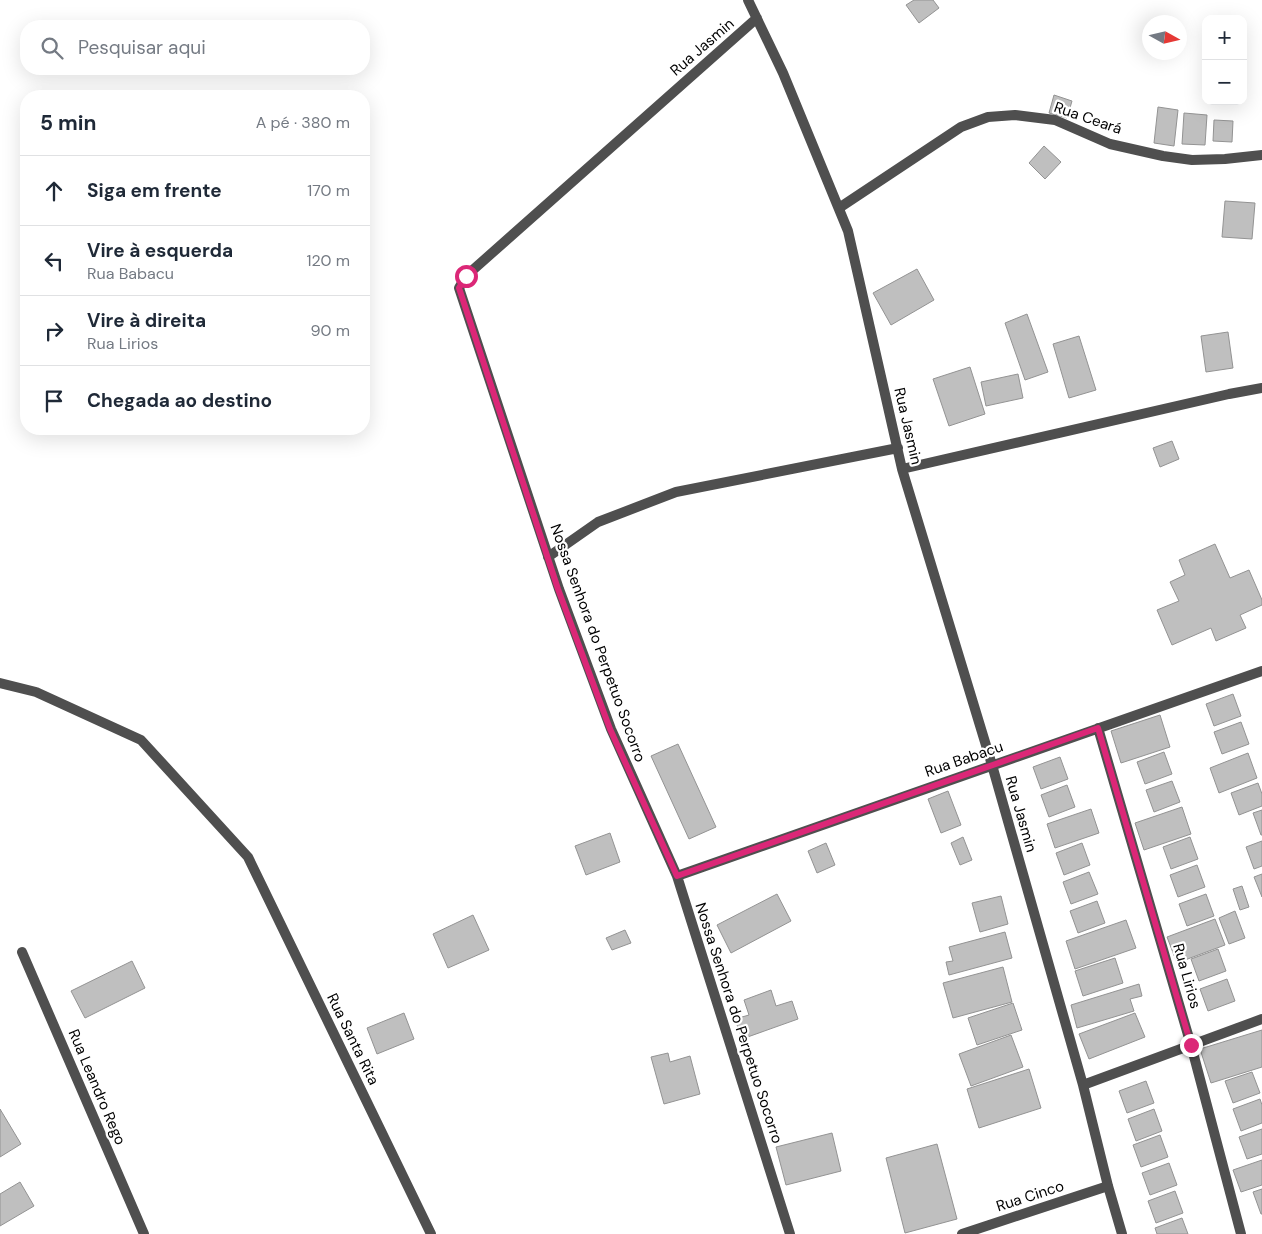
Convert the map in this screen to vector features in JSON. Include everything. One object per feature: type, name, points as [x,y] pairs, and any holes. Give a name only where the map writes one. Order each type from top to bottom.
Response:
[{"type":"street","points":[[748,0],[757,18]]},
{"type":"street","name":"Rua Jasmin","points":[[459,288],[466,276],[757,18],[783,73],[848,231],[902,469],[992,765],[1083,1085],[1122,1234]]},
{"type":"street","name":"Rua Ceará","points":[[839,208],[961,127],[988,117],[1015,114],[1055,120],[1110,144],[1163,156],[1200,160],[1262,155]]},
{"type":"street","name":"Nossa Senhora do Perpetuo Socorro","points":[[459,288],[548,557],[610,729],[677,876],[790,1234]]},
{"type":"street","points":[[902,469],[1262,388]]},
{"type":"street","points":[[548,557],[598,522],[676,492],[898,448]]},
{"type":"street","name":"Rua Babacu","points":[[677,876],[1262,671]]},
{"type":"street","name":"Rua Santa Rita","points":[[0,683],[36,692],[141,740],[248,857],[431,1234]]},
{"type":"street","name":"Rua Lirios","points":[[1098,728],[1191,1045],[1241,1234]]},
{"type":"street","name":"Rua Leandro Rego","points":[[22,952],[144,1234]]},
{"type":"street","points":[[1083,1085],[1262,1019]]},
{"type":"street","name":"Rua Cinco","points":[[962,1234],[1108,1186]]},
{"type":"building","points":[[914,0],[933,0],[939,8],[919,23],[906,5]]},
{"type":"building","points":[[1054,95],[1072,101],[1067,118],[1049,113]]},
{"type":"building","points":[[1158,107],[1178,110],[1174,146],[1154,143]]},
{"type":"building","points":[[1184,113],[1207,115],[1205,145],[1182,144]]},
{"type":"building","points":[[1214,120],[1233,121],[1232,142],[1213,141]]},
{"type":"building","points":[[1044,146],[1061,162],[1045,179],[1029,163]]},
{"type":"building","points":[[1225,201],[1255,203],[1252,239],[1222,237]]},
{"type":"building","points":[[917,269],[934,300],[891,325],[873,293]]},
{"type":"building","points":[[1027,314],[1048,372],[1025,380],[1005,323]]},
{"type":"building","points":[[1228,332],[1233,368],[1206,372],[1201,336]]},
{"type":"building","points":[[1079,336],[1096,390],[1069,398],[1053,344]]},
{"type":"building","points":[[970,367],[985,414],[949,426],[933,379]]},
{"type":"building","points":[[1018,374],[1023,398],[986,406],[981,382]]},
{"type":"building","points":[[1172,441],[1179,459],[1160,467],[1153,448]]},
{"type":"building","points":[[1215,544],[1230,578],[1249,570],[1262,600],[1262,605],[1240,615],[1246,628],[1216,641],[1211,628],[1172,645],[1157,610],[1179,601],[1170,582],[1185,575],[1179,560]]},
{"type":"building","points":[[1233,694],[1241,716],[1214,726],[1206,704]]},
{"type":"building","points":[[1160,715],[1170,747],[1121,763],[1111,731]]},
{"type":"building","points":[[1241,722],[1249,744],[1222,754],[1214,732]]},
{"type":"building","points":[[678,744],[716,827],[689,839],[651,756]]},
{"type":"building","points":[[1164,752],[1172,774],[1145,784],[1137,762]]},
{"type":"building","points":[[1248,753],[1257,778],[1219,793],[1210,768]]},
{"type":"building","points":[[1060,757],[1068,779],[1041,789],[1033,767]]},
{"type":"building","points":[[1172,781],[1180,802],[1154,812],[1146,790]]},
{"type":"building","points":[[1258,783],[1262,794],[1262,806],[1239,815],[1231,793]]},
{"type":"building","points":[[1067,785],[1075,807],[1049,817],[1041,795]]},
{"type":"building","points":[[948,791],[961,825],[941,833],[928,799]]},
{"type":"building","points":[[1182,807],[1191,834],[1144,850],[1135,823]]},
{"type":"building","points":[[1091,809],[1099,833],[1055,848],[1047,824]]},
{"type":"building","points":[[1262,810],[1262,835],[1261,835],[1253,813]]},
{"type":"building","points":[[610,833],[620,862],[586,875],[575,846]]},
{"type":"building","points":[[963,837],[972,860],[960,865],[951,843]]},
{"type":"building","points":[[1190,837],[1198,859],[1171,869],[1163,847]]},
{"type":"building","points":[[1262,841],[1262,866],[1254,869],[1246,847]]},
{"type":"building","points":[[826,843],[835,865],[817,873],[808,851]]},
{"type":"building","points":[[1082,843],[1090,865],[1064,875],[1056,853]]},
{"type":"building","points":[[1197,865],[1205,887],[1178,897],[1170,875]]},
{"type":"building","points":[[1089,872],[1098,894],[1071,904],[1063,882]]},
{"type":"building","points":[[1262,874],[1262,897],[1254,877]]},
{"type":"building","points":[[1242,886],[1249,907],[1240,910],[1233,889]]},
{"type":"building","points":[[777,894],[791,921],[731,953],[717,925]]},
{"type":"building","points":[[1206,894],[1214,916],[1187,926],[1179,904]]},
{"type":"building","points":[[1001,896],[1008,924],[980,932],[972,903]]},
{"type":"building","points":[[1097,901],[1105,923],[1078,933],[1070,911]]},
{"type":"building","points":[[1235,911],[1245,938],[1229,944],[1219,918]]},
{"type":"building","points":[[473,915],[489,950],[448,968],[433,934]]},
{"type":"building","points":[[1215,919],[1225,945],[1177,963],[1167,937]]},
{"type":"building","points":[[1126,920],[1136,948],[1075,969],[1066,941]]},
{"type":"building","points":[[625,930],[631,943],[612,950],[606,938]]},
{"type":"building","points":[[1005,932],[1012,958],[949,975],[946,962],[953,961],[949,947]]},
{"type":"building","points":[[1218,949],[1226,971],[1199,981],[1191,959]]},
{"type":"building","points":[[1115,958],[1123,983],[1083,996],[1075,971]]},
{"type":"building","points":[[132,961],[145,988],[85,1018],[71,991]]},
{"type":"building","points":[[1003,967],[1012,1002],[953,1018],[943,983]]},
{"type":"building","points":[[1227,979],[1235,1001],[1208,1011],[1200,989]]},
{"type":"building","points":[[1139,984],[1142,996],[1130,999],[1134,1011],[1077,1028],[1071,1005]]},
{"type":"building","points":[[771,990],[776,1006],[792,1001],[798,1019],[742,1039],[735,1019],[749,1015],[744,1000]]},
{"type":"building","points":[[1013,1003],[1022,1030],[977,1045],[968,1018]]},
{"type":"building","points":[[404,1013],[414,1039],[377,1054],[367,1028]]},
{"type":"building","points":[[1135,1013],[1145,1037],[1089,1059],[1079,1034]]},
{"type":"building","points":[[1262,1030],[1262,1067],[1211,1083],[1200,1049]]},
{"type":"building","points":[[1011,1035],[1023,1067],[971,1086],[959,1054]]},
{"type":"building","points":[[668,1053],[670,1062],[690,1056],[700,1094],[664,1104],[651,1057]]},
{"type":"building","points":[[1029,1069],[1041,1108],[979,1128],[967,1089]]},
{"type":"building","points":[[1252,1072],[1260,1093],[1233,1103],[1225,1081]]},
{"type":"building","points":[[1146,1081],[1154,1103],[1127,1113],[1119,1091]]},
{"type":"building","points":[[1260,1099],[1262,1123],[1241,1131],[1233,1109]]},
{"type":"building","points":[[0,1109],[21,1144],[0,1157]]},
{"type":"building","points":[[1154,1109],[1162,1131],[1136,1141],[1128,1119]]},
{"type":"building","points":[[1262,1129],[1262,1154],[1247,1159],[1239,1137]]},
{"type":"building","points":[[832,1133],[841,1171],[786,1185],[776,1147]]},
{"type":"building","points":[[1160,1135],[1168,1157],[1141,1167],[1133,1145]]},
{"type":"building","points":[[937,1144],[957,1219],[905,1233],[886,1158]]},
{"type":"building","points":[[1262,1160],[1262,1185],[1241,1192],[1233,1170]]},
{"type":"building","points":[[1169,1163],[1177,1185],[1150,1195],[1142,1173]]},
{"type":"building","points":[[20,1182],[34,1206],[0,1226],[0,1194]]},
{"type":"building","points":[[1262,1189],[1262,1214],[1261,1214],[1253,1192]]},
{"type":"building","points":[[1175,1191],[1183,1213],[1156,1223],[1148,1201]]},
{"type":"building","points":[[1182,1218],[1188,1234],[1157,1234],[1155,1228]]},
{"type":"route","points":[[466,276],[459,288],[558,589],[610,729],[677,876],[1098,728],[1191,1045]]}]
